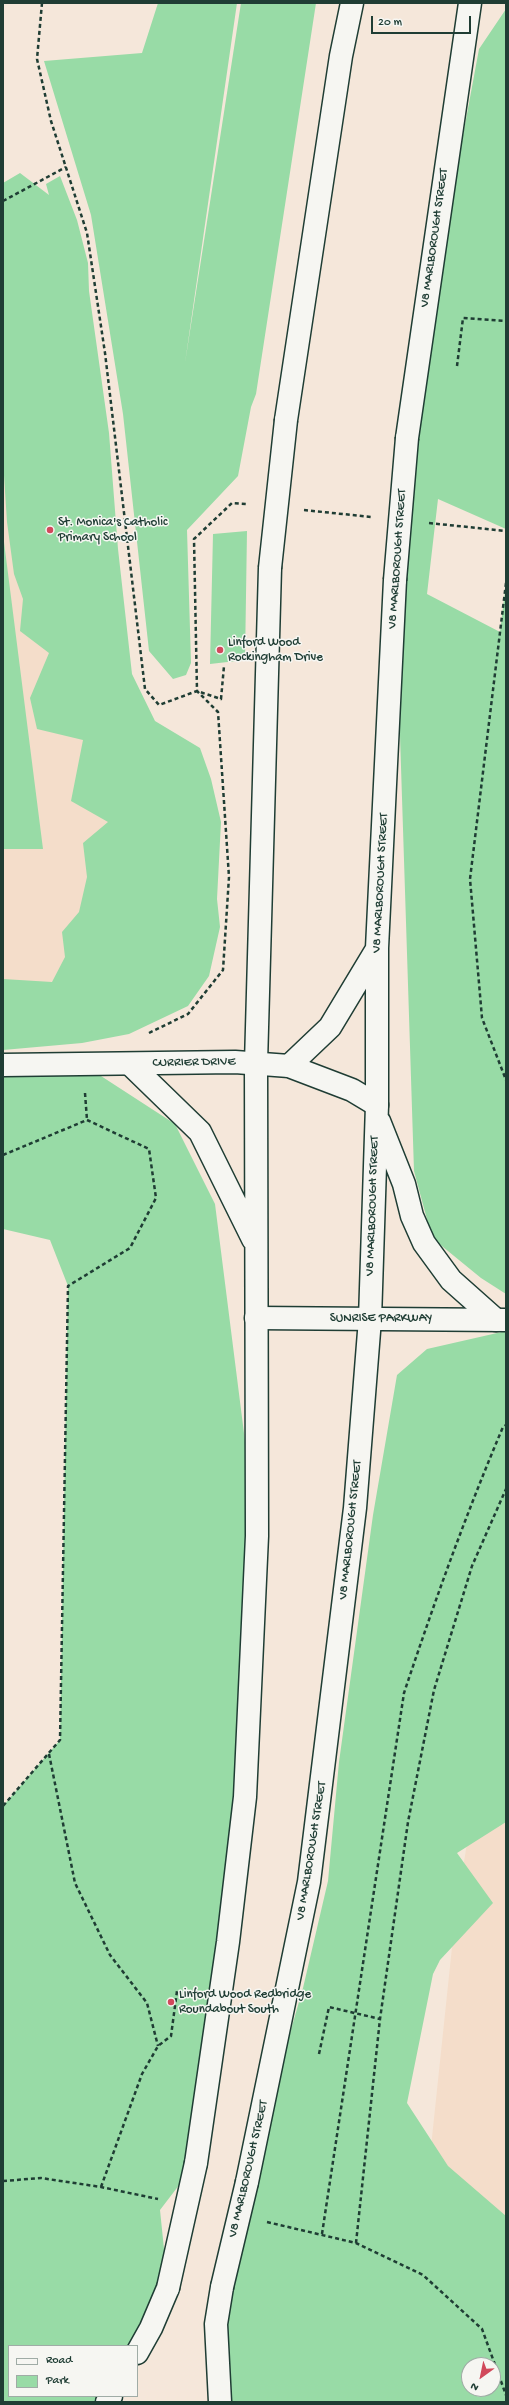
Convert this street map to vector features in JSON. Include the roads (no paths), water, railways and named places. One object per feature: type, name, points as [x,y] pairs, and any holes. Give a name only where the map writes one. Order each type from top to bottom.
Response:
[{"type":"main road","points":[[138,2351],[151,2328],[168,2288],[196,2163],[228,1942],[245,1797],[257,1536],[255,1243],[256,1064],[270,568],[286,420],[341,56],[352,3]]},
{"type":"main road","name":"V8 MARLBOROUGH STREET","points":[[220,2402],[216,2324],[222,2287],[247,2182],[309,1882],[355,1508],[370,1319],[376,1109],[377,948],[395,580],[407,438],[470,3]]},
{"type":"main road","points":[[289,1066],[330,1027],[377,948]]},
{"type":"main road","points":[[130,1064],[200,1132],[255,1243]]},
{"type":"main road","name":"CURRIER DRIVE","points":[[3,1065],[256,1064],[289,1066],[352,1090],[376,1109]]},
{"type":"main road","points":[[376,1109],[404,1184],[412,1216],[424,1243],[451,1280],[501,1320]]},
{"type":"main road","name":"SUNRISE PARKWAY","points":[[256,1318],[501,1320]]},
{"type":"place","name":"St. Monica's Catholic Primary School","points":[[50,530]]},
{"type":"place","name":"Linford Wood Rockingham Drive","points":[[220,650]]},
{"type":"place","name":"Linford Wood Redbridge Roundabout South","points":[[171,2002]]}]
